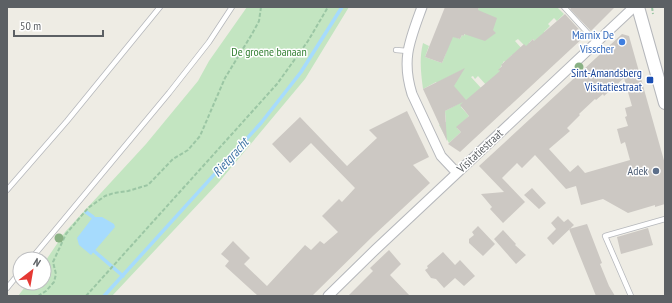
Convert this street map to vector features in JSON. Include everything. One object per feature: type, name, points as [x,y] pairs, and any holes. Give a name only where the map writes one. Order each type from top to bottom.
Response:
[{"type":"street","points":[[422,7],[408,51],[407,71],[412,94],[441,156],[457,173]]},
{"type":"street","name":"Visitatiestraat","points":[[328,296],[634,7]]},
{"type":"street","points":[[638,7],[665,103]]},
{"type":"lane","points":[[7,190],[67,121],[160,7]]},
{"type":"lane","points":[[38,251],[178,82],[209,42],[232,7]]},
{"type":"lane","points":[[564,7],[596,42]]},
{"type":"lane","points":[[396,50],[408,51]]},
{"type":"lane","points":[[631,296],[605,236],[665,219]]},
{"type":"path","points":[[38,296],[46,291],[54,282],[56,274],[53,262],[66,234],[88,208],[105,196],[148,185],[173,159],[188,150],[200,136],[225,78],[259,20],[261,7]]},
{"type":"path","points":[[86,296],[277,84],[308,41],[328,7]]},
{"type":"green space","name":"De groene banaan","points":[[247,7],[349,7],[305,79],[219,182],[112,296],[18,296],[22,291],[52,291],[52,251],[65,232],[146,144],[198,81],[209,61]]},
{"type":"green space","points":[[479,7],[557,7],[564,14],[557,21],[554,18],[548,24],[550,26],[544,32],[546,35],[537,44],[533,39],[529,43],[532,47],[529,50],[518,39],[515,41],[534,62],[512,55],[508,59],[511,68],[504,61],[499,70],[507,78],[496,96],[478,76],[475,79],[473,76],[471,77],[482,89],[461,107],[469,116],[457,128],[461,132],[449,143],[439,125],[446,122],[445,111],[458,104],[436,82],[423,89],[421,60],[423,43],[429,46],[425,57],[442,63],[450,35],[460,39],[462,35],[464,36],[467,26],[471,28]]},
{"type":"water","points":[[93,217],[102,217],[114,224],[115,227],[91,255],[79,245],[77,238]]},
{"type":"building","points":[[445,7],[479,7],[478,10],[497,18],[493,30],[496,33],[485,41],[464,34],[464,36],[462,35],[460,39],[453,37],[442,63],[425,57]]},
{"type":"building","points":[[572,7],[615,7],[591,31],[570,9]]},
{"type":"building","points":[[565,14],[585,36],[460,152],[448,144],[461,132],[456,127],[469,116],[460,105],[463,102],[445,111],[447,141],[423,89],[465,68],[454,86],[466,100],[500,71],[498,70],[502,66],[501,65],[524,44],[526,46],[533,39],[534,41]]},
{"type":"building","points":[[622,34],[629,36],[665,164],[665,204],[655,207],[655,205],[628,213],[603,199],[581,205],[576,186],[566,189],[535,155],[522,168],[517,163],[502,178],[525,202],[503,223],[490,209],[492,207],[481,194],[504,192],[479,166]],"holes":[[[624,78],[632,106],[625,108],[627,116],[625,117],[628,126],[617,129],[621,144],[625,142],[630,160],[585,173],[578,165],[570,172],[549,149],[570,131],[567,128],[580,115],[579,114],[595,99],[596,100],[603,94],[604,96]]]},
{"type":"building","points":[[407,111],[429,157],[413,165],[430,183],[312,296],[258,296],[225,266],[229,261],[221,254],[233,241],[250,258],[244,264],[267,286],[305,245],[311,250],[320,241],[324,244],[338,232],[322,216],[339,199],[342,202],[355,188],[311,143],[290,163],[272,144],[300,117],[347,166],[377,138],[369,130]]},
{"type":"building","points":[[532,188],[546,203],[539,209],[524,195]]},
{"type":"building","points":[[558,216],[564,222],[568,219],[574,225],[553,245],[547,238],[556,229],[551,223]]},
{"type":"building","points":[[587,224],[602,263],[600,264],[615,296],[596,296],[569,229]]},
{"type":"building","points":[[478,226],[495,244],[483,256],[469,243],[469,239],[474,235],[472,232]]},
{"type":"building","points":[[648,228],[653,245],[621,254],[617,237]]},
{"type":"building","points":[[503,230],[516,244],[515,245],[526,255],[516,264],[494,239]]},
{"type":"building","points":[[389,250],[401,264],[390,275],[410,296],[348,296],[373,271],[370,268]]},
{"type":"building","points":[[443,252],[455,265],[460,260],[475,276],[464,286],[455,278],[444,288],[436,279],[431,278],[425,270],[428,268],[427,266]]},
{"type":"waterway","name":"Rietgracht","points":[[104,296],[261,123],[301,72],[342,7]]},
{"type":"waterway","points":[[86,212],[93,217]]},
{"type":"waterway","points":[[94,251],[123,276]]},
{"type":"place","name":"Marnix De Visscher","points":[[622,42]]},
{"type":"place","name":"Sint-Amandsberg Visitatiestraat","points":[[650,80]]},
{"type":"place","name":"Adek","points":[[656,171]]}]
